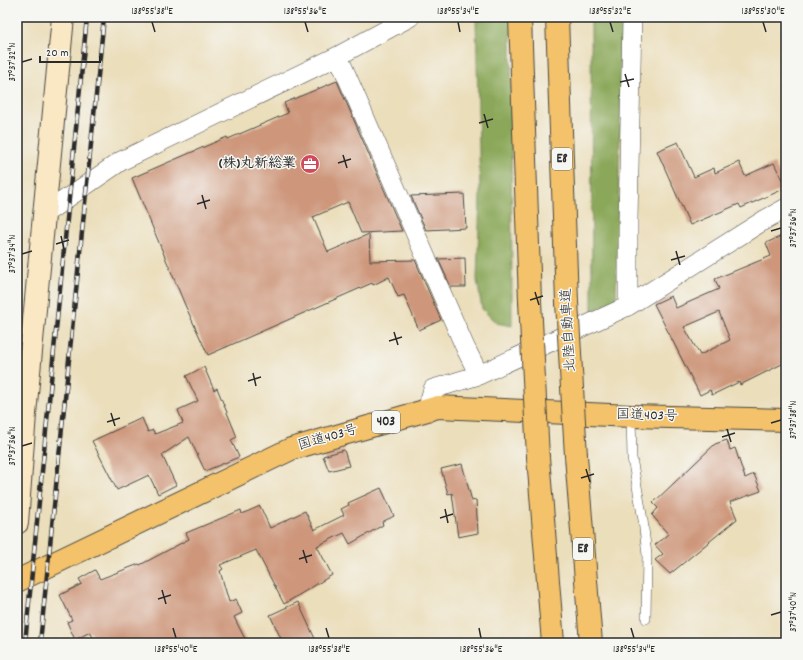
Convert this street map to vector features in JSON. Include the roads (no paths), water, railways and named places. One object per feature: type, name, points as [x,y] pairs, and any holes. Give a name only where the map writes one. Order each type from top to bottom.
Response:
[{"type":"highway","points":[[520,17],[530,302],[538,458],[553,643]]},
{"type":"highway","name":"北陸自動車道","points":[[558,17],[567,302],[576,456],[591,643]]},
{"type":"highway","name":"国道403号","points":[[17,581],[291,449],[438,407],[631,416],[786,420]]},
{"type":"street","points":[[17,524],[25,414],[63,17]]},
{"type":"street","points":[[44,214],[121,161],[338,56],[410,17]]},
{"type":"street","points":[[628,306],[632,17]]},
{"type":"street","points":[[338,56],[465,347],[479,375]]},
{"type":"street","points":[[428,410],[433,389],[479,375],[628,306],[786,208]]},
{"type":"lane","points":[[631,416],[632,458],[643,520],[647,555],[646,619]]},
{"type":"railway","points":[[25,643],[87,17]]},
{"type":"railway","points":[[40,643],[104,17]]},
{"type":"place","name":"(株)丸新総業","points":[[310,164]]}]
